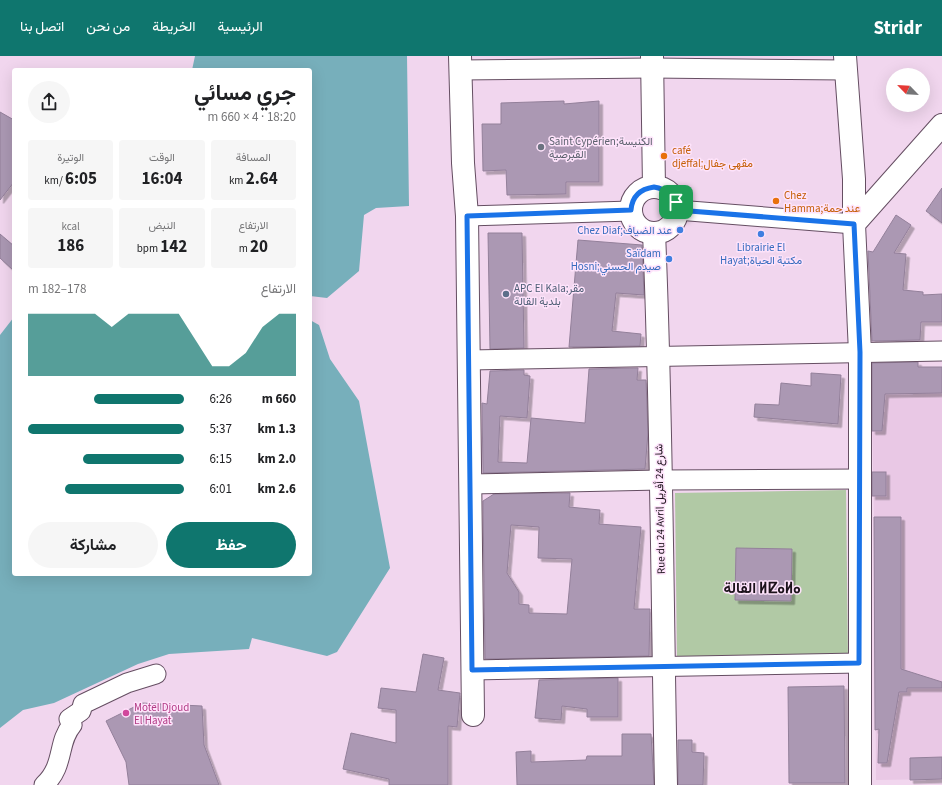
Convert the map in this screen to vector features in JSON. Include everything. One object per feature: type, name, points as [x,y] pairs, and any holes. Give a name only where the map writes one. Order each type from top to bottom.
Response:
[{"type":"street","points":[[652,62],[654,187]]},
{"type":"street","points":[[473,715],[467,216],[463,163],[460,63],[845,63],[854,179],[854,224],[860,352],[860,785]]},
{"type":"street","points":[[854,224],[942,125]]},
{"type":"street","points":[[654,187],[667,191],[672,196],[677,210],[673,224],[668,229],[654,233],[647,232],[635,224],[631,210],[632,203],[640,191],[654,187]]},
{"type":"street","points":[[467,216],[631,210]]},
{"type":"street","points":[[677,210],[854,224]]},
{"type":"street","name":"Rue du 24 Avril شارع 24 أفريل","points":[[654,233],[659,356],[666,785]]},
{"type":"street","points":[[469,360],[942,351]]},
{"type":"street","points":[[470,484],[660,480],[861,480]]},
{"type":"street","points":[[472,670],[859,663]]},
{"type":"street","points":[[44,785],[56,770],[67,730],[72,725],[69,719],[81,712],[83,704],[127,683],[156,674]]},
{"type":"shaded area","points":[[942,367],[942,779],[876,780],[871,369]]},
{"type":"green space","points":[[846,490],[848,659],[677,662],[675,493]]},
{"type":"water","points":[[195,56],[407,56],[409,206],[376,208],[364,215],[359,271],[327,298],[312,296],[312,68],[192,68]]},
{"type":"water","points":[[12,320],[12,576],[312,576],[312,321],[319,325],[330,359],[359,401],[390,568],[337,652],[327,656],[252,638],[249,649],[169,654],[138,664],[54,703],[23,710],[0,728],[0,335]]},
{"type":"building","name":"Saint Cypérien;الكنيسة القبرصية","points":[[564,101],[564,104],[599,101],[599,182],[566,182],[566,194],[507,195],[506,170],[483,171],[482,124],[501,124],[501,103]]},
{"type":"building","points":[[0,112],[12,119],[12,185],[0,200]]},
{"type":"building","points":[[942,188],[942,223],[926,211]]},
{"type":"building","points":[[896,215],[911,225],[894,253],[906,254],[903,290],[923,292],[923,295],[942,294],[942,322],[921,322],[920,340],[872,341],[868,251],[873,252]]},
{"type":"building","name":"APC El Kala;مقر بلدية القالة","points":[[488,233],[522,233],[524,348],[490,349]]},
{"type":"building","points":[[0,234],[12,244],[12,269],[0,258]]},
{"type":"building","points":[[578,240],[642,245],[644,295],[616,293],[612,331],[641,334],[640,346],[569,347]]},
{"type":"building","points":[[918,362],[918,367],[942,367],[942,393],[885,394],[882,431],[872,431],[872,363]]},
{"type":"building","points":[[638,368],[637,380],[646,380],[648,433],[645,469],[483,473],[482,403],[487,404],[490,371],[524,370],[524,375],[530,376],[527,418],[500,416],[498,462],[527,463],[531,418],[585,423],[589,369]]},
{"type":"building","points":[[811,373],[841,375],[838,424],[754,417],[755,404],[779,405],[781,383],[811,386]]},
{"type":"building","points":[[872,472],[886,472],[886,496],[872,496]]},
{"type":"building","points":[[570,493],[569,507],[600,510],[599,524],[641,527],[634,609],[650,609],[649,656],[485,659],[483,501],[494,494]],"holes":[[[511,525],[539,527],[538,558],[572,559],[567,614],[529,613],[529,605],[519,604],[519,592],[507,573]]]},
{"type":"building","points":[[874,517],[901,517],[901,669],[942,682],[942,688],[907,688],[907,692],[899,692],[887,763],[878,763],[879,729],[875,730]]},
{"type":"building","points":[[736,548],[792,549],[791,601],[735,600]]},
{"type":"building","points":[[423,654],[444,658],[438,690],[460,693],[457,727],[448,726],[448,785],[389,785],[389,779],[343,769],[351,733],[396,743],[396,710],[378,708],[381,688],[416,692]]},
{"type":"building","points":[[618,678],[618,717],[587,717],[587,709],[562,706],[561,720],[535,718],[539,680]]},
{"type":"building","points":[[844,686],[845,783],[789,783],[788,687]]},
{"type":"building","points":[[142,703],[202,706],[204,745],[219,785],[129,785],[126,762],[106,721]]},
{"type":"building","points":[[622,734],[651,734],[654,785],[517,785],[516,752],[531,751],[531,762],[586,760],[587,756],[622,756]]},
{"type":"building","points":[[678,740],[692,740],[692,752],[704,753],[703,785],[678,785]]},
{"type":"building","points":[[942,757],[942,779],[910,780],[910,758]]},
{"type":"place","name":"Saint Cypérien;الكنيسة القبرصية","points":[[541,147]]},
{"type":"place","name":"café djeffal;مقهى جفال","points":[[664,156]]},
{"type":"place","name":"Chez Hamma;عند حمة","points":[[776,201]]},
{"type":"place","name":"Chez Diaf;عند الضياف","points":[[680,230]]},
{"type":"place","name":"Librairie El Hayat;مكتبة الحياة","points":[[761,234]]},
{"type":"place","name":"Saïdam Hosni;صيدم الحسني","points":[[669,259]]},
{"type":"place","name":"APC El Kala;مقر بلدية القالة","points":[[506,294]]},
{"type":"place","name":"Motel Djoud El Hayat","points":[[126,713]]},
{"type":"district","name":"القالة ⵍⵇⴰⵍⴰ","points":[[762,588]]},
{"type":"route","points":[[654,187],[667,191],[676,202],[677,210],[854,224],[860,352],[861,480],[859,663],[472,670],[467,216],[631,210],[632,203],[640,191],[646,188],[654,187]]}]
